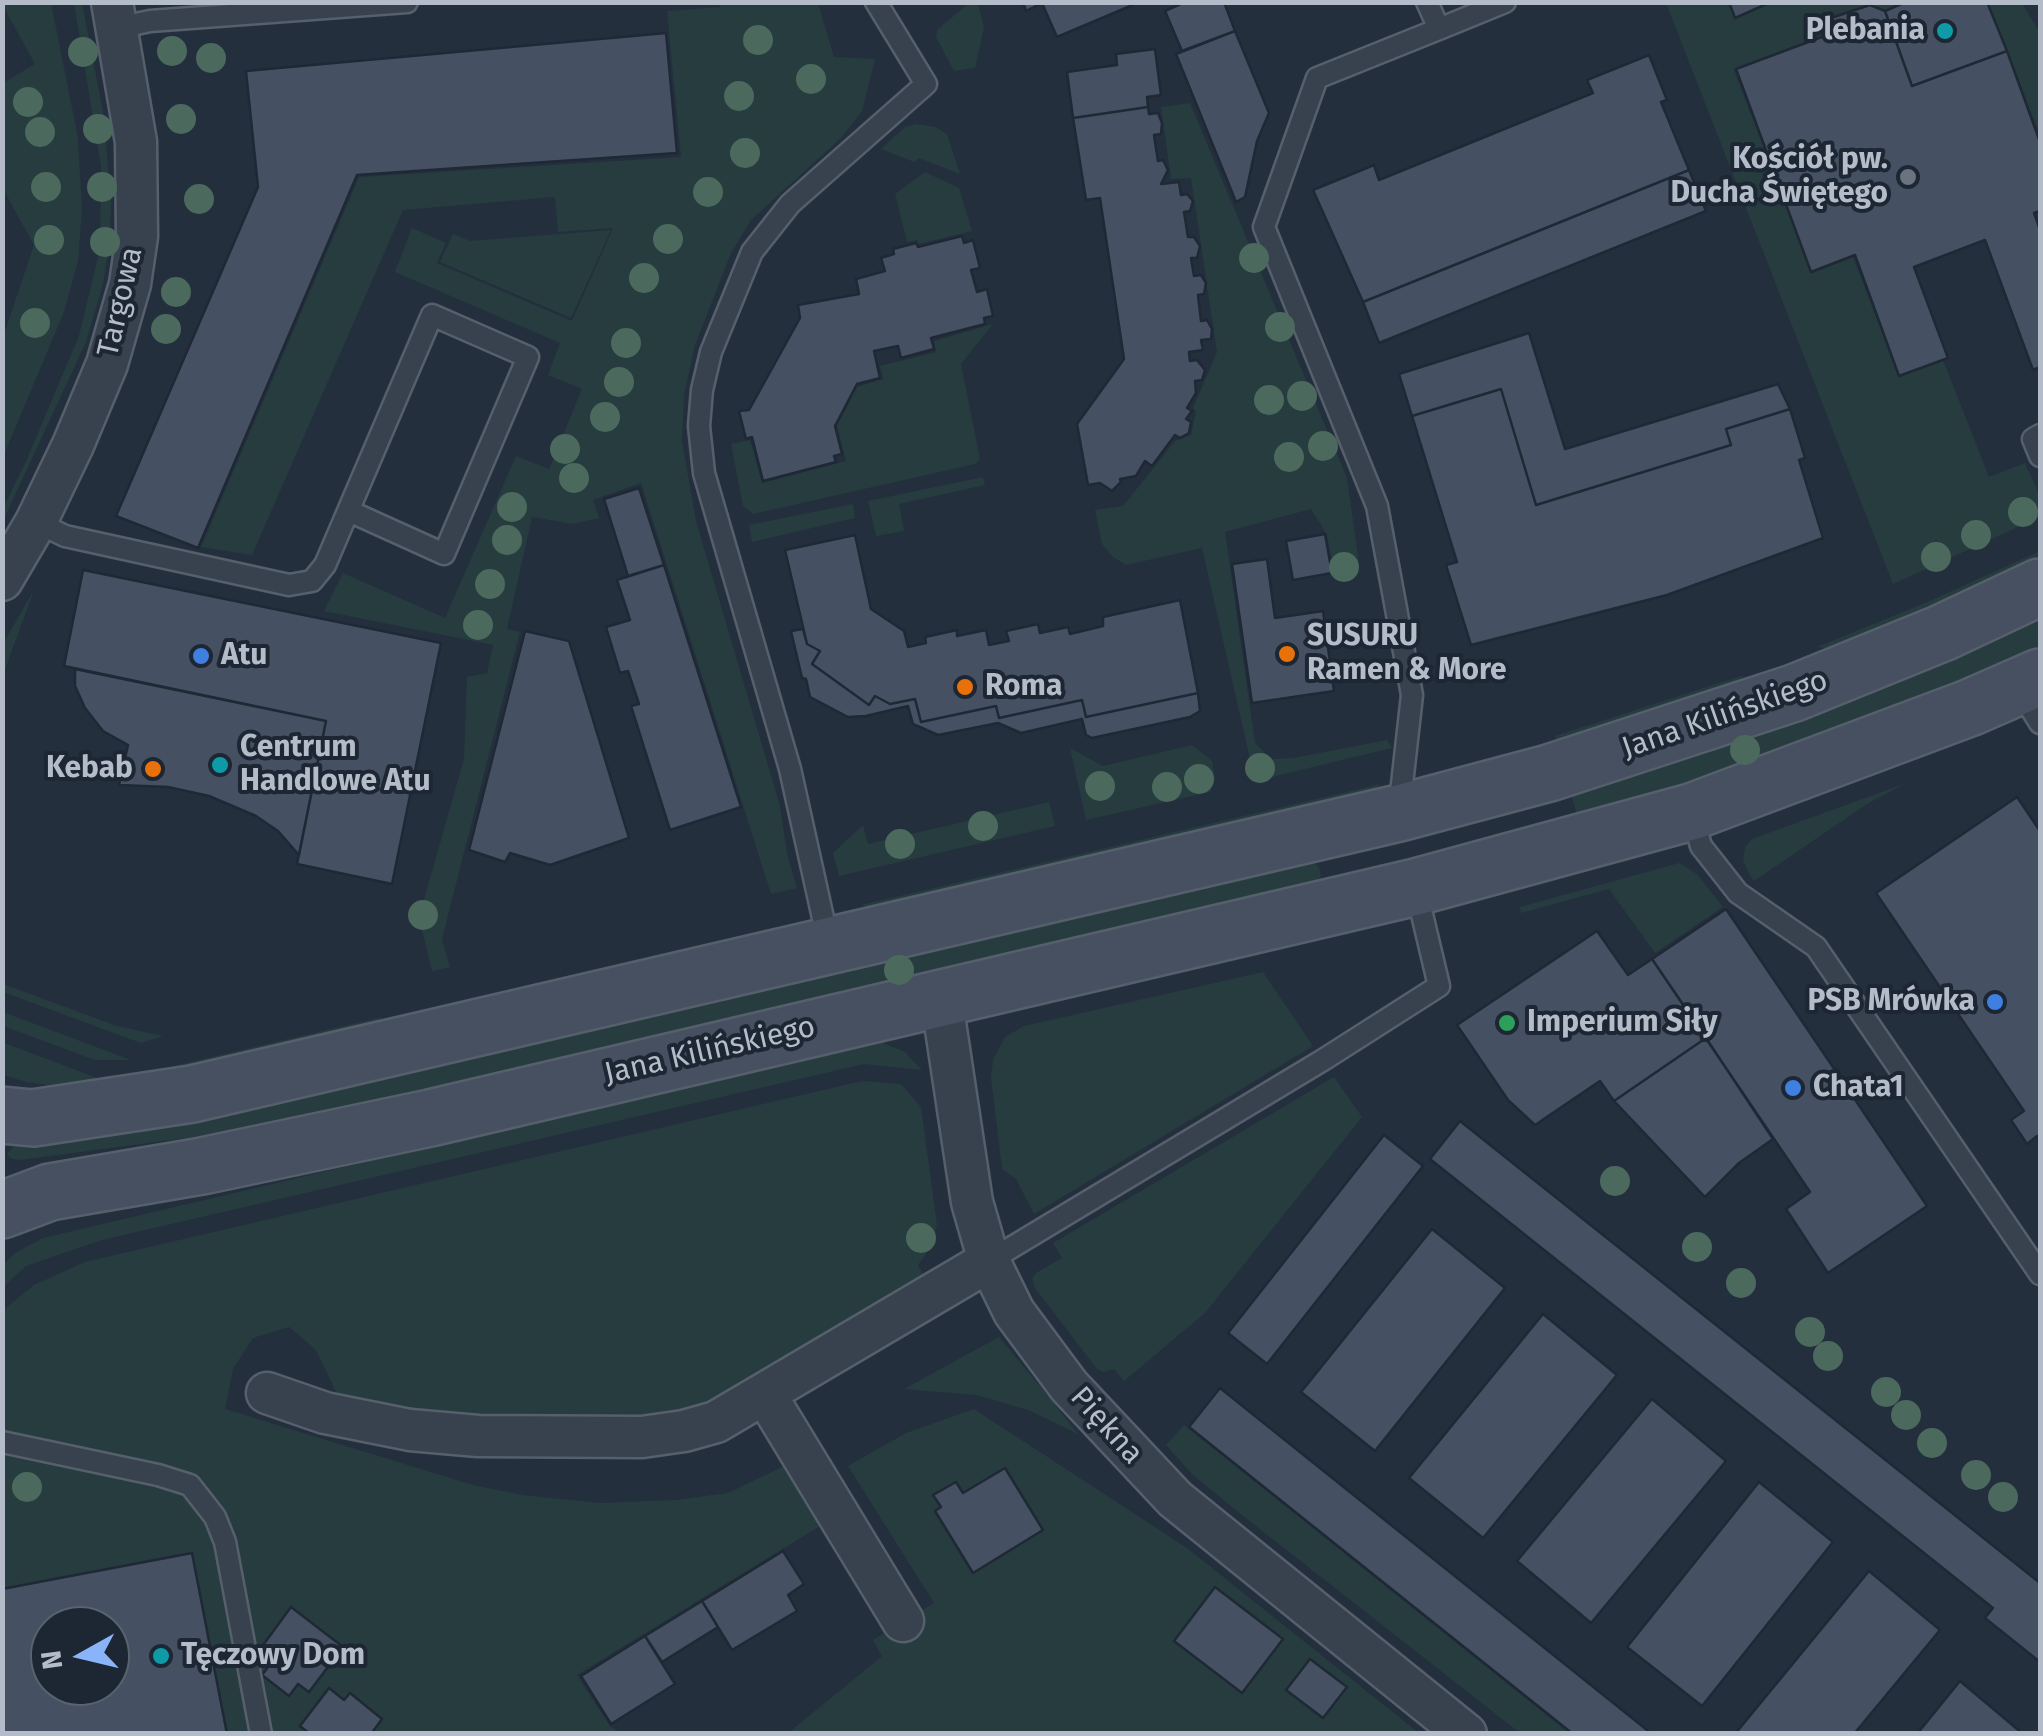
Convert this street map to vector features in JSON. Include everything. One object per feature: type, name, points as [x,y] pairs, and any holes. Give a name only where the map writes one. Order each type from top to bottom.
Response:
[{"type":"street","name":"Targowa","points":[[3,577],[36,522],[107,364],[130,284],[138,220],[136,142],[114,15]]},
{"type":"street","name":"Jana Kilińskiego","points":[[2,1116],[33,1118],[192,1094],[830,947],[1549,774],[1777,699],[1942,634],[2040,587]]},
{"type":"street","name":"Jana Kilińskiego","points":[[2,1210],[50,1192],[202,1166],[430,1118],[1416,887],[1691,812],[1968,708],[2033,696]]},
{"type":"street","points":[[1398,813],[1416,887]]},
{"type":"street","name":"Piękna","points":[[941,996],[972,1202],[988,1260],[1014,1312],[1069,1386],[1148,1472],[1210,1530],[1466,1734]]},
{"type":"street","points":[[267,1393],[325,1413],[410,1430],[478,1436],[642,1437],[684,1432],[716,1422],[988,1260]]},
{"type":"street","points":[[765,1394],[903,1622]]},
{"type":"lane","points":[[114,15],[150,20],[407,2]]},
{"type":"lane","points":[[830,947],[790,769],[704,472],[699,426],[710,352],[760,238],[790,204],[926,84],[876,2]]},
{"type":"lane","points":[[1427,2],[1439,30]]},
{"type":"lane","points":[[1398,813],[1412,695],[1378,506],[1264,227],[1317,78],[1505,2]]},
{"type":"lane","points":[[36,522],[65,536],[288,586],[312,581],[325,566],[432,315],[528,357],[444,554],[349,511]]},
{"type":"lane","points":[[2040,435],[2033,438],[2040,456]]},
{"type":"lane","points":[[1691,812],[1702,846],[1738,893],[1816,947],[2040,1274]]},
{"type":"lane","points":[[988,1260],[1323,1060],[1439,986],[1416,887]]},
{"type":"lane","points":[[2,1442],[190,1485],[215,1518],[226,1542],[261,1734]]},
{"type":"green space","points":[[51,3],[78,138],[82,210],[78,261],[64,312],[3,457],[3,337],[34,245],[3,189],[3,83],[35,64],[3,6]]},
{"type":"green space","points":[[74,3],[82,3],[104,117],[110,241],[103,284],[86,342],[3,521],[3,508],[79,336],[100,249],[101,166]]},
{"type":"green space","points":[[720,3],[818,3],[834,57],[875,59],[862,111],[841,138],[751,220],[731,253],[695,345],[684,395],[682,441],[696,521],[780,806],[797,888],[771,894],[641,483],[593,500],[599,518],[573,524],[532,517],[507,629],[520,632],[442,939],[450,967],[432,971],[419,917],[464,759],[467,677],[487,673],[493,645],[324,611],[343,573],[445,618],[516,456],[549,469],[582,389],[548,375],[560,343],[395,272],[412,228],[446,243],[437,263],[572,321],[613,228],[558,232],[555,197],[403,210],[252,555],[201,547],[359,177],[681,157],[667,11],[720,7]]},
{"type":"green space","points":[[969,3],[976,3],[984,27],[975,68],[954,71],[936,37],[937,30]]},
{"type":"green space","points":[[1666,3],[1905,3],[1885,10],[1868,5],[1833,17],[1826,34],[1734,70],[1812,273],[1853,257],[1899,376],[1943,360],[1989,477],[2025,463],[2040,496],[2040,517],[1893,584]]},
{"type":"green space","points":[[1988,3],[2022,3],[2040,33],[2040,135]]},
{"type":"green space","points":[[1190,103],[1347,478],[1359,563],[1333,568],[1327,535],[1311,509],[1225,532],[1255,743],[1271,759],[1387,740],[1392,748],[1263,779],[1252,768],[1202,548],[1126,565],[1102,544],[1095,510],[1123,506],[1175,441],[1191,435],[1196,411],[1193,408],[1217,352],[1191,178],[1171,179],[1161,107]]},
{"type":"green space","points":[[905,127],[936,127],[947,134],[960,174],[881,149]]},
{"type":"green space","points":[[925,172],[959,188],[972,231],[919,244],[917,240],[907,242],[895,194]]},
{"type":"green space","points":[[611,230],[571,318],[440,262],[453,234],[470,241]]},
{"type":"green space","points":[[993,324],[961,364],[980,459],[975,464],[753,514],[743,506],[731,444],[750,440],[762,483],[846,461],[837,426],[857,387],[883,379],[880,366],[936,352],[934,341]]},
{"type":"green space","points":[[983,477],[985,485],[899,504],[904,531],[876,536],[868,501]]},
{"type":"green space","points":[[853,504],[855,518],[752,542],[749,525]]},
{"type":"green space","points":[[2040,551],[2035,560],[1997,578],[1830,649],[1817,647],[1925,603]]},
{"type":"green space","points":[[34,590],[3,675],[3,644]]},
{"type":"green space","points":[[2040,617],[2040,649],[2009,664],[1774,755],[1578,817],[1571,795],[1767,732]]},
{"type":"green space","points":[[1744,675],[1736,684],[1671,706],[1557,741],[1555,736]]},
{"type":"green space","points":[[1192,745],[1212,761],[1215,779],[1210,792],[1086,820],[1070,748],[1103,766]]},
{"type":"green space","points":[[1381,784],[1373,790],[871,908],[861,905]]},
{"type":"green space","points":[[1904,784],[1867,804],[1754,881],[1748,872],[1743,860],[1745,847],[1752,839]]},
{"type":"green space","points":[[1049,802],[1055,826],[839,876],[833,853],[863,825],[868,844]]},
{"type":"green space","points":[[1313,862],[1321,876],[1317,882],[269,1127],[20,1160],[7,1154],[16,1144],[181,1122],[266,1106]]},
{"type":"green space","points":[[1679,863],[1697,874],[1723,907],[1655,953],[1609,889],[1521,913],[1520,907]]},
{"type":"green space","points":[[1263,972],[1313,1046],[1034,1214],[1016,1179],[1002,1169],[991,1078],[993,1060],[1005,1037],[1024,1026]]},
{"type":"green space","points":[[3,984],[117,1026],[163,1036],[141,1043],[3,992]]},
{"type":"green space","points":[[3,1012],[131,1060],[95,1060],[3,1026]]},
{"type":"green space","points":[[382,1017],[375,1025],[223,1060],[144,1073]]},
{"type":"green space","points":[[2,1042],[97,1078],[117,1078],[49,1085],[3,1075]]},
{"type":"green space","points":[[883,1043],[905,1052],[922,1070],[864,1064],[102,1240],[26,1266],[3,1287],[3,1264],[43,1238]]},
{"type":"green space","points":[[1334,1077],[1362,1117],[1205,1313],[1124,1381],[1114,1369],[1097,1369],[1035,1288],[1032,1279],[1036,1273],[1062,1258],[1053,1243]]},
{"type":"green space","points":[[862,1081],[901,1084],[921,1107],[937,1225],[930,1248],[918,1265],[926,1278],[727,1396],[674,1417],[434,1414],[338,1396],[316,1350],[289,1327],[253,1338],[233,1369],[225,1409],[473,1485],[522,1495],[601,1503],[676,1500],[728,1493],[784,1466],[820,1526],[577,1675],[610,1726],[622,1733],[3,1733],[2,1311],[34,1285],[85,1262]]},
{"type":"green space","points":[[999,1337],[1078,1434],[1028,1410],[976,1395],[904,1389]]},
{"type":"green space","points":[[974,1409],[1187,1548],[1419,1733],[787,1734],[882,1656],[873,1640],[934,1603],[848,1466],[906,1433]]},
{"type":"green space","points":[[1184,1425],[1569,1733],[1520,1733],[1233,1508],[1192,1474],[1166,1445]]},
{"type":"building","points":[[1023,2],[1135,4],[1057,37],[1042,3],[1026,11]]},
{"type":"building","points":[[1185,2],[1224,2],[1235,31],[1182,51],[1165,11]]},
{"type":"building","points":[[1729,2],[1771,2],[1735,18]]},
{"type":"building","name":"Plebania","points":[[1906,2],[1987,2],[2007,51],[1912,86],[1885,11]]},
{"type":"building","name":"Kościół pw. Ducha Świętego","points":[[1870,5],[1885,11],[1912,86],[2007,51],[2040,142],[2040,211],[2034,213],[2040,230],[2040,367],[2033,370],[1985,240],[1914,267],[1948,358],[1899,376],[1855,255],[1811,272],[1736,69],[1827,35],[1831,18]]},
{"type":"building","points":[[1235,31],[1269,113],[1257,141],[1245,197],[1236,202],[1176,54]]},
{"type":"building","points":[[666,33],[677,153],[357,175],[198,548],[116,516],[258,187],[246,71]]},
{"type":"building","points":[[1155,49],[1161,95],[1147,97],[1148,107],[1073,118],[1067,72],[1117,65],[1116,54]]},
{"type":"building","points":[[1649,55],[1667,100],[1661,102],[1689,170],[1363,302],[1313,190],[1374,165],[1379,180],[1593,93],[1587,80]]},
{"type":"building","points":[[1148,107],[1149,114],[1158,113],[1162,123],[1161,134],[1154,135],[1158,161],[1163,160],[1168,170],[1161,184],[1179,182],[1181,195],[1187,194],[1193,201],[1190,211],[1184,212],[1188,237],[1194,237],[1200,246],[1197,258],[1191,258],[1194,276],[1201,275],[1206,283],[1204,294],[1198,295],[1201,321],[1207,320],[1212,329],[1211,339],[1201,340],[1203,350],[1189,352],[1190,361],[1197,360],[1205,370],[1202,380],[1195,381],[1196,393],[1187,408],[1192,411],[1186,419],[1191,422],[1189,433],[1180,438],[1175,435],[1152,466],[1145,461],[1136,476],[1120,479],[1112,491],[1100,483],[1088,485],[1077,424],[1124,359],[1100,198],[1086,200],[1073,118]]},
{"type":"building","points":[[1689,170],[1706,211],[1379,343],[1363,302]]},
{"type":"building","points":[[962,236],[964,243],[973,240],[980,268],[971,270],[977,292],[987,289],[993,316],[984,318],[985,324],[931,338],[934,349],[901,358],[898,346],[874,351],[880,378],[857,384],[835,426],[842,454],[834,456],[836,462],[763,481],[752,437],[746,439],[739,411],[749,410],[800,318],[798,305],[859,294],[856,279],[885,271],[881,258],[894,254],[893,249]]},
{"type":"building","points":[[1529,333],[1565,449],[1778,384],[1790,409],[1726,429],[1731,445],[1536,505],[1501,389],[1412,416],[1399,374]]},
{"type":"building","points":[[1501,389],[1536,505],[1731,445],[1726,429],[1790,409],[1805,458],[1799,460],[1823,538],[1667,595],[1471,645],[1446,565],[1457,562],[1412,416]]},
{"type":"building","points":[[639,488],[664,565],[628,576],[604,499]]},
{"type":"building","points":[[1325,534],[1332,573],[1293,580],[1286,541]]},
{"type":"building","points":[[855,535],[871,609],[904,631],[908,647],[926,643],[925,637],[957,630],[957,636],[986,630],[989,645],[1009,641],[1006,631],[1038,624],[1040,633],[1068,627],[1070,634],[1103,626],[1103,617],[1180,600],[1198,693],[1086,717],[1082,700],[999,718],[996,706],[921,722],[915,699],[890,704],[875,696],[869,705],[812,664],[820,651],[807,644],[785,550]]},
{"type":"building","name":"SUSURU Ramen & More","points":[[1267,559],[1275,618],[1323,611],[1334,691],[1252,703],[1232,564]]},
{"type":"building","points":[[664,565],[741,807],[670,830],[631,706],[639,704],[628,671],[620,673],[606,627],[630,620],[617,580]]},
{"type":"building","points":[[83,570],[441,643],[392,884],[297,864],[326,721],[64,666]]},
{"type":"building","points":[[803,629],[807,644],[820,651],[812,664],[869,705],[875,696],[890,704],[915,699],[921,722],[996,706],[999,718],[1082,700],[1086,717],[1198,693],[1200,711],[1190,717],[1092,738],[1086,735],[1082,719],[1021,733],[998,723],[938,735],[913,724],[908,706],[848,717],[810,697],[791,631]]},
{"type":"building","points":[[525,631],[569,641],[629,838],[550,865],[510,853],[505,862],[469,850]]},
{"type":"building","name":"Centrum Handlowe Atu","points":[[75,669],[326,721],[299,855],[278,831],[256,816],[209,796],[168,787],[119,785],[128,745],[103,731],[85,708],[75,686]]},
{"type":"building","name":"PSB Mrówka","points":[[2017,797],[2040,831],[2040,1141],[2037,1136],[2027,1144],[2011,1120],[2024,1111],[1876,893]]},
{"type":"building","name":"Chata1","points":[[1726,909],[1927,1206],[1828,1273],[1786,1209],[1810,1192],[1652,959]]},
{"type":"building","points":[[1597,931],[1628,975],[1652,959],[1706,1038],[1614,1101],[1600,1081],[1535,1125],[1508,1100],[1457,1025]]},
{"type":"building","points":[[1706,1038],[1773,1139],[1739,1163],[1705,1197],[1614,1101]]},
{"type":"building","points":[[1460,1121],[2040,1583],[2040,1662],[1985,1618],[1993,1608],[1430,1159]]},
{"type":"building","points":[[1384,1135],[1423,1166],[1267,1364],[1228,1333]]},
{"type":"building","points":[[1432,1229],[1505,1288],[1375,1451],[1301,1392]]},
{"type":"building","points":[[1543,1314],[1617,1375],[1483,1538],[1409,1478]]},
{"type":"building","points":[[1220,1388],[1652,1734],[1573,1734],[1189,1427]]},
{"type":"building","points":[[1652,1399],[1726,1461],[1591,1623],[1517,1561]]},
{"type":"building","points":[[1005,1468],[1043,1530],[973,1573],[935,1511],[941,1507],[933,1495],[956,1482],[963,1493]]},
{"type":"building","points":[[1759,1482],[1833,1542],[1702,1706],[1627,1647]]},
{"type":"building","points":[[783,1551],[804,1584],[788,1595],[797,1611],[732,1650],[702,1601]]},
{"type":"building","name":"Tęczowy Dom","points":[[192,1553],[227,1734],[2,1734],[2,1589]]},
{"type":"building","points":[[1869,1571],[1940,1630],[1854,1734],[1735,1734]]},
{"type":"building","points":[[1215,1587],[1283,1639],[1242,1693],[1174,1641]]},
{"type":"building","points":[[702,1601],[718,1627],[662,1662],[645,1636]]},
{"type":"building","points":[[291,1607],[343,1647],[309,1692],[298,1684],[289,1696],[262,1675],[271,1663],[258,1652]]},
{"type":"building","points":[[645,1636],[675,1684],[611,1724],[581,1676]]},
{"type":"building","points":[[1310,1659],[1347,1687],[1323,1718],[1286,1690]]},
{"type":"building","points":[[1960,1681],[2023,1734],[1917,1734]]},
{"type":"building","points":[[329,1688],[344,1700],[350,1693],[382,1719],[371,1734],[310,1734],[300,1726]]},
{"type":"place","name":"Plebania","points":[[1945,31]]},
{"type":"place","name":"Kościół pw. Ducha Świętego","points":[[1908,177]]},
{"type":"place","name":"SUSURU Ramen & More","points":[[1287,654]]},
{"type":"place","name":"Atu","points":[[201,656]]},
{"type":"place","name":"Roma","points":[[965,687]]},
{"type":"place","name":"Centrum Handlowe Atu","points":[[220,765]]},
{"type":"place","name":"Kebab","points":[[153,769]]},
{"type":"place","name":"PSB Mrówka","points":[[1995,1002]]},
{"type":"place","name":"Imperium Siły","points":[[1507,1023]]},
{"type":"place","name":"Chata1","points":[[1793,1088]]},
{"type":"place","name":"Tęczowy Dom","points":[[161,1656]]}]
